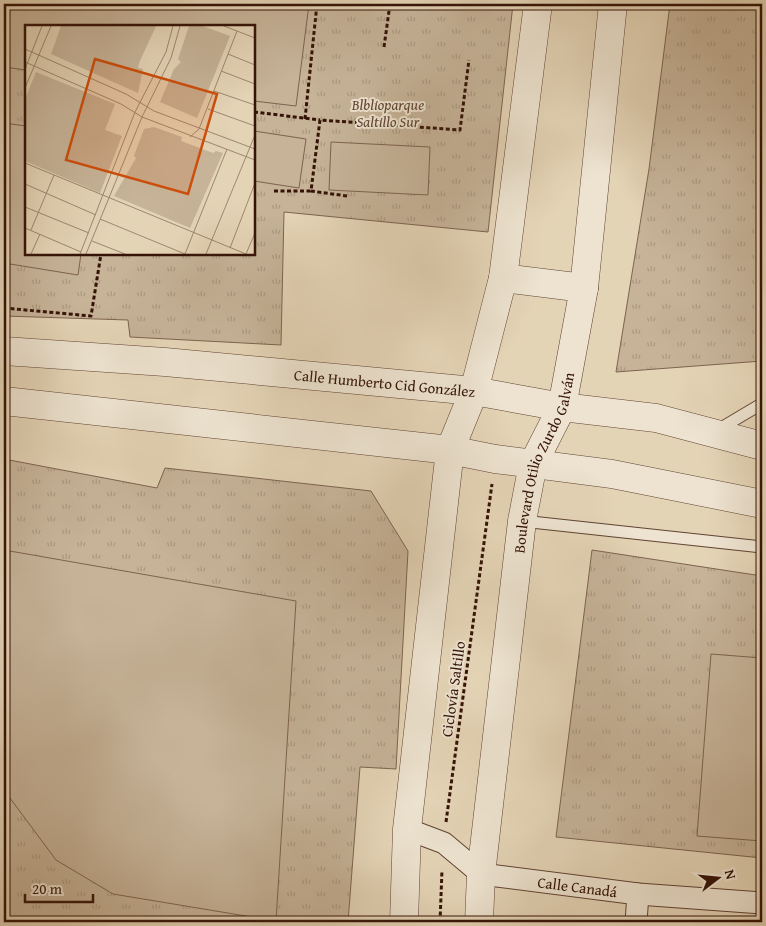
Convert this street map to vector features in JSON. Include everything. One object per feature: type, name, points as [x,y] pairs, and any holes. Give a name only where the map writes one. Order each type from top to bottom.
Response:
[{"type":"street","points":[[404,922],[407,829],[450,450],[474,391],[503,278],[538,4]]},
{"type":"street","name":"Boulevard Otilio Zurdo Galván","points":[[479,922],[481,874],[522,521],[533,464],[562,407],[584,288],[613,4]]},
{"type":"street","points":[[503,278],[584,288]]},
{"type":"street","name":"Calle Humberto Cid González","points":[[4,351],[165,362],[474,391],[562,407],[656,418],[762,446]]},
{"type":"street","points":[[4,401],[450,450],[495,459],[612,474],[762,504]]},
{"type":"street","points":[[407,829],[444,843],[481,874]]},
{"type":"street","name":"Calle Canadá","points":[[481,874],[638,894],[762,903]]},
{"type":"street","points":[[636,922],[638,894]]},
{"type":"lane","points":[[713,433],[758,406],[762,408]]},
{"type":"lane","points":[[522,521],[762,547]]},
{"type":"path","points":[[305,119],[317,4]]},
{"type":"path","points":[[384,47],[390,4]]},
{"type":"path","points":[[255,112],[305,119],[460,130],[469,60]]},
{"type":"path","points":[[311,191],[320,120]]},
{"type":"path","points":[[274,191],[311,191],[347,196]]},
{"type":"path","points":[[4,308],[91,316],[101,255]]},
{"type":"path","name":"Ciclovía Saltillo","points":[[440,922],[444,843],[495,459]]},
{"type":"green space","name":"Blblioparque Saltillo Sur","points":[[4,4],[513,4],[488,232],[284,212],[281,345],[130,337],[128,320],[4,316]]},
{"type":"green space","points":[[4,4],[309,4],[296,106],[255,101],[255,25],[25,25],[25,70],[4,67]]},
{"type":"green space","points":[[670,4],[762,4],[762,361],[616,372],[649,169]]},
{"type":"green space","points":[[4,123],[25,126],[25,255],[81,255],[78,275],[4,263]]},
{"type":"green space","points":[[255,131],[306,139],[299,188],[255,181]]},
{"type":"green space","points":[[331,142],[430,147],[428,195],[329,190]]},
{"type":"green space","points":[[4,459],[157,488],[165,468],[371,491],[408,551],[396,769],[360,767],[348,922],[4,922]]},
{"type":"green space","points":[[4,550],[296,601],[276,921],[113,894],[56,860],[4,790]]},
{"type":"green space","points":[[592,550],[762,576],[762,858],[556,837]]},
{"type":"green space","points":[[711,654],[762,658],[762,841],[697,836]]}]
